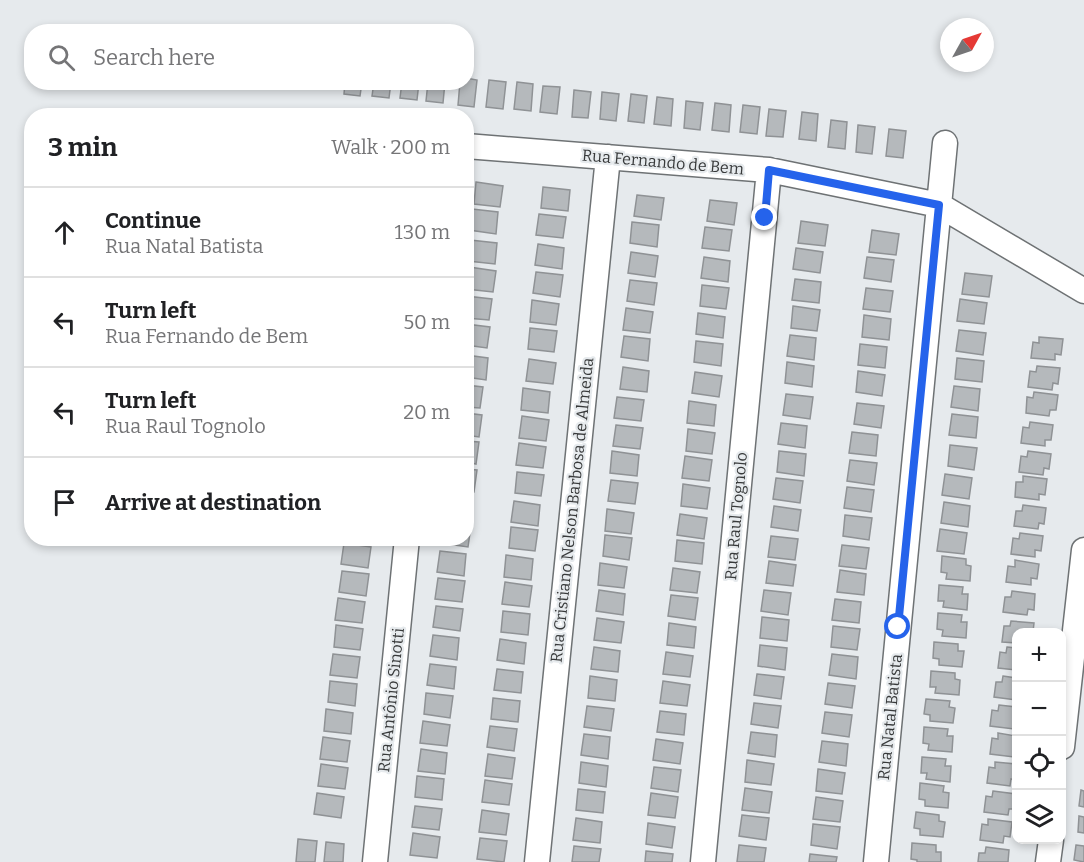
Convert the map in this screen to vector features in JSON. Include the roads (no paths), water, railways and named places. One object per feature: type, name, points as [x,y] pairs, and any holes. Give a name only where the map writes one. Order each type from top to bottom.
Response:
[{"type":"street","name":"Rua Natal Batista","points":[[876,862],[945,143]]},
{"type":"street","name":"Rua Fernando de Bem","points":[[474,147],[769,170],[939,205],[1084,291]]},
{"type":"street","name":"Rua Cristiano Nelson Barbosa de Almeida","points":[[537,862],[608,157]]},
{"type":"street","name":"Rua Raul Tognolo","points":[[703,862],[769,170]]},
{"type":"street","name":"Rua Antônio Sinotti","points":[[375,862],[406,546]]},
{"type":"street","points":[[1063,736],[1084,550]]},
{"type":"street","points":[[1048,862],[1050,844]]}]
